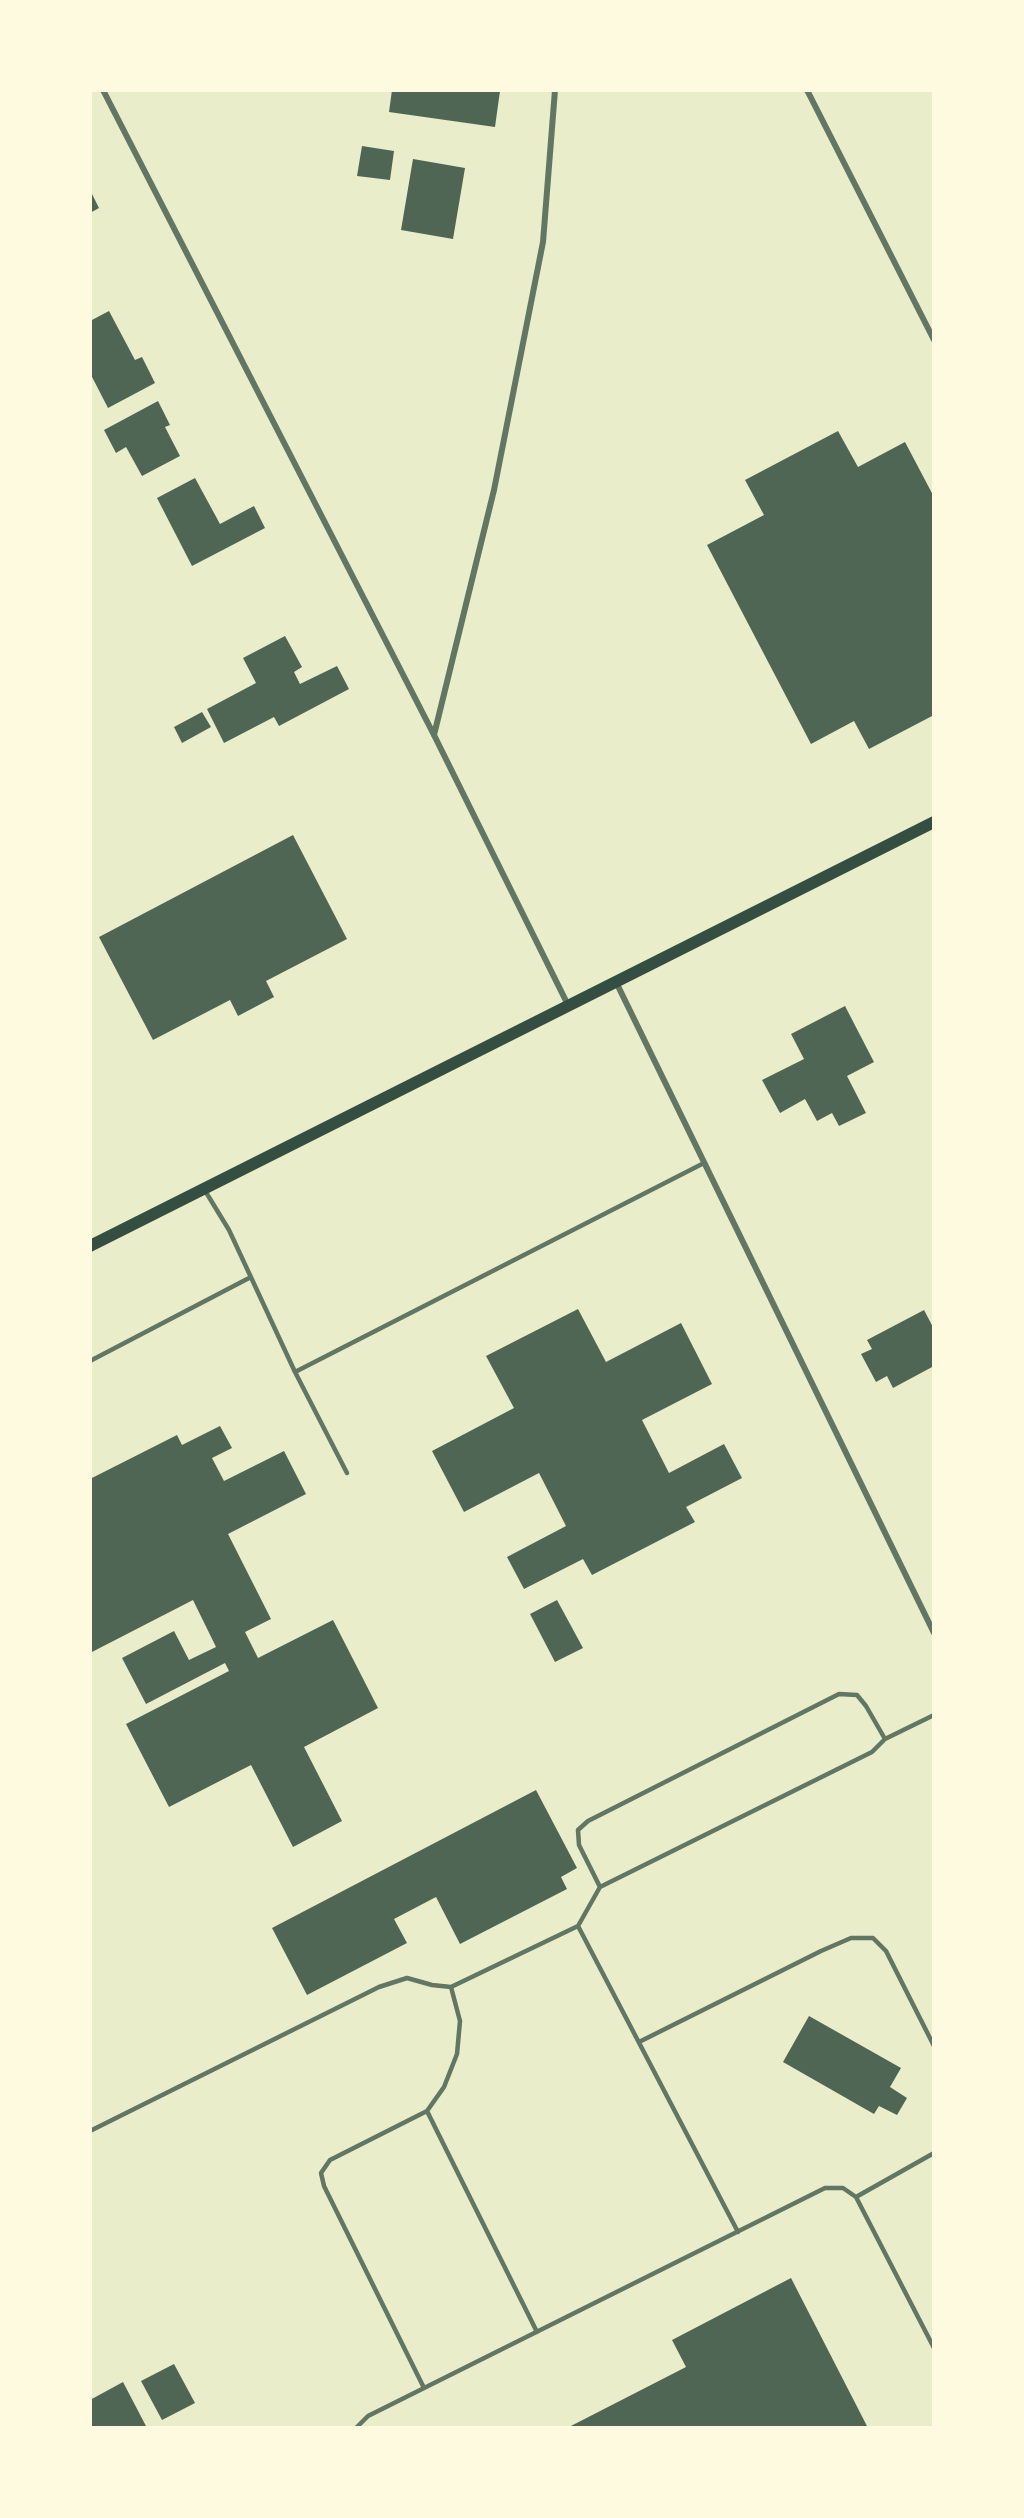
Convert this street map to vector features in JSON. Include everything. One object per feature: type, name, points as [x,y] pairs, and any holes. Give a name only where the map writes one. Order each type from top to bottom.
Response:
[{"type":"main road","points":[[90,1246],[934,822]]},
{"type":"street","points":[[103,90],[434,735],[569,1006]]},
{"type":"street","points":[[434,735],[495,490],[540,253],[555,90]]},
{"type":"street","points":[[807,90],[934,340]]},
{"type":"street","points":[[616,982],[934,1633]]},
{"type":"lane","points":[[295,1371],[704,1163]]},
{"type":"lane","points":[[204,1189],[230,1230],[295,1371],[347,1473]]},
{"type":"lane","points":[[90,1361],[251,1277]]},
{"type":"lane","points":[[600,1887],[579,1845],[578,1830],[588,1821],[839,1694],[857,1695],[885,1739]]},
{"type":"lane","points":[[90,2131],[379,1987],[407,1978],[432,1985],[451,1987],[578,1926],[600,1887],[872,1752],[885,1739],[934,1715]]},
{"type":"lane","points":[[578,1926],[738,2232]]},
{"type":"lane","points":[[639,2042],[850,1938],[873,1938],[886,1951],[934,2046]]},
{"type":"lane","points":[[424,2388],[324,2186],[321,2173],[330,2160],[427,2111],[444,2087],[457,2054],[460,2020],[451,1987]]},
{"type":"lane","points":[[427,2111],[537,2332]]},
{"type":"lane","points":[[856,2197],[934,2153]]},
{"type":"lane","points":[[356,2428],[368,2416],[825,2188],[843,2188],[856,2197],[934,2348]]},
{"type":"building","points":[[392,90],[500,91],[495,127],[389,112]]},
{"type":"building","points":[[362,146],[394,151],[390,180],[357,176]]},
{"type":"building","points":[[413,159],[465,168],[453,239],[401,230]]},
{"type":"building","points":[[90,190],[99,208],[90,213]]},
{"type":"building","points":[[109,311],[135,360],[142,357],[155,383],[108,408],[90,373],[90,321]]},
{"type":"building","points":[[158,401],[170,425],[165,427],[180,456],[142,476],[126,447],[116,453],[104,430]]},
{"type":"building","points":[[838,431],[858,467],[905,442],[934,497],[934,715],[869,749],[854,721],[811,744],[707,545],[764,515],[745,480]]},
{"type":"building","points":[[195,478],[220,524],[254,506],[265,528],[192,566],[157,498]]},
{"type":"building","points":[[285,636],[302,667],[294,672],[300,684],[337,666],[349,689],[279,726],[274,717],[224,743],[207,709],[256,683],[243,658]]},
{"type":"building","points":[[202,712],[211,727],[182,743],[174,727]]},
{"type":"building","points":[[293,835],[347,939],[266,981],[274,997],[238,1016],[230,1000],[153,1040],[99,937]]},
{"type":"building","points":[[845,1006],[874,1062],[847,1076],[866,1113],[839,1126],[832,1113],[817,1121],[805,1099],[780,1113],[762,1080],[804,1059],[791,1034]]},
{"type":"building","points":[[578,1309],[606,1362],[681,1323],[712,1384],[642,1420],[669,1473],[724,1444],[742,1478],[686,1507],[695,1522],[592,1575],[583,1559],[524,1589],[507,1557],[566,1526],[539,1473],[464,1512],[432,1451],[514,1408],[486,1356]]},
{"type":"building","points":[[924,1310],[934,1329],[934,1366],[893,1388],[887,1376],[876,1382],[861,1354],[872,1349],[867,1340]]},
{"type":"building","points":[[220,1426],[232,1448],[212,1458],[224,1481],[284,1451],[306,1494],[228,1534],[271,1619],[245,1632],[258,1658],[333,1620],[378,1708],[304,1747],[342,1821],[293,1847],[251,1765],[169,1807],[126,1724],[229,1671],[225,1663],[146,1704],[122,1658],[174,1631],[189,1660],[216,1647],[193,1600],[90,1653],[90,1479],[177,1435],[182,1445]]},
{"type":"building","points":[[557,1600],[583,1648],[555,1662],[530,1614]]},
{"type":"building","points":[[536,1790],[577,1868],[561,1877],[567,1889],[460,1944],[436,1897],[394,1919],[407,1943],[307,1995],[272,1928]]},
{"type":"building","points":[[809,2016],[901,2068],[890,2087],[907,2098],[897,2115],[879,2106],[874,2114],[783,2062]]},
{"type":"building","points":[[791,2278],[868,2428],[567,2428],[686,2367],[672,2340]]},
{"type":"building","points":[[174,2364],[195,2403],[162,2420],[141,2381]]},
{"type":"building","points":[[123,2382],[147,2428],[90,2428],[90,2400]]}]
